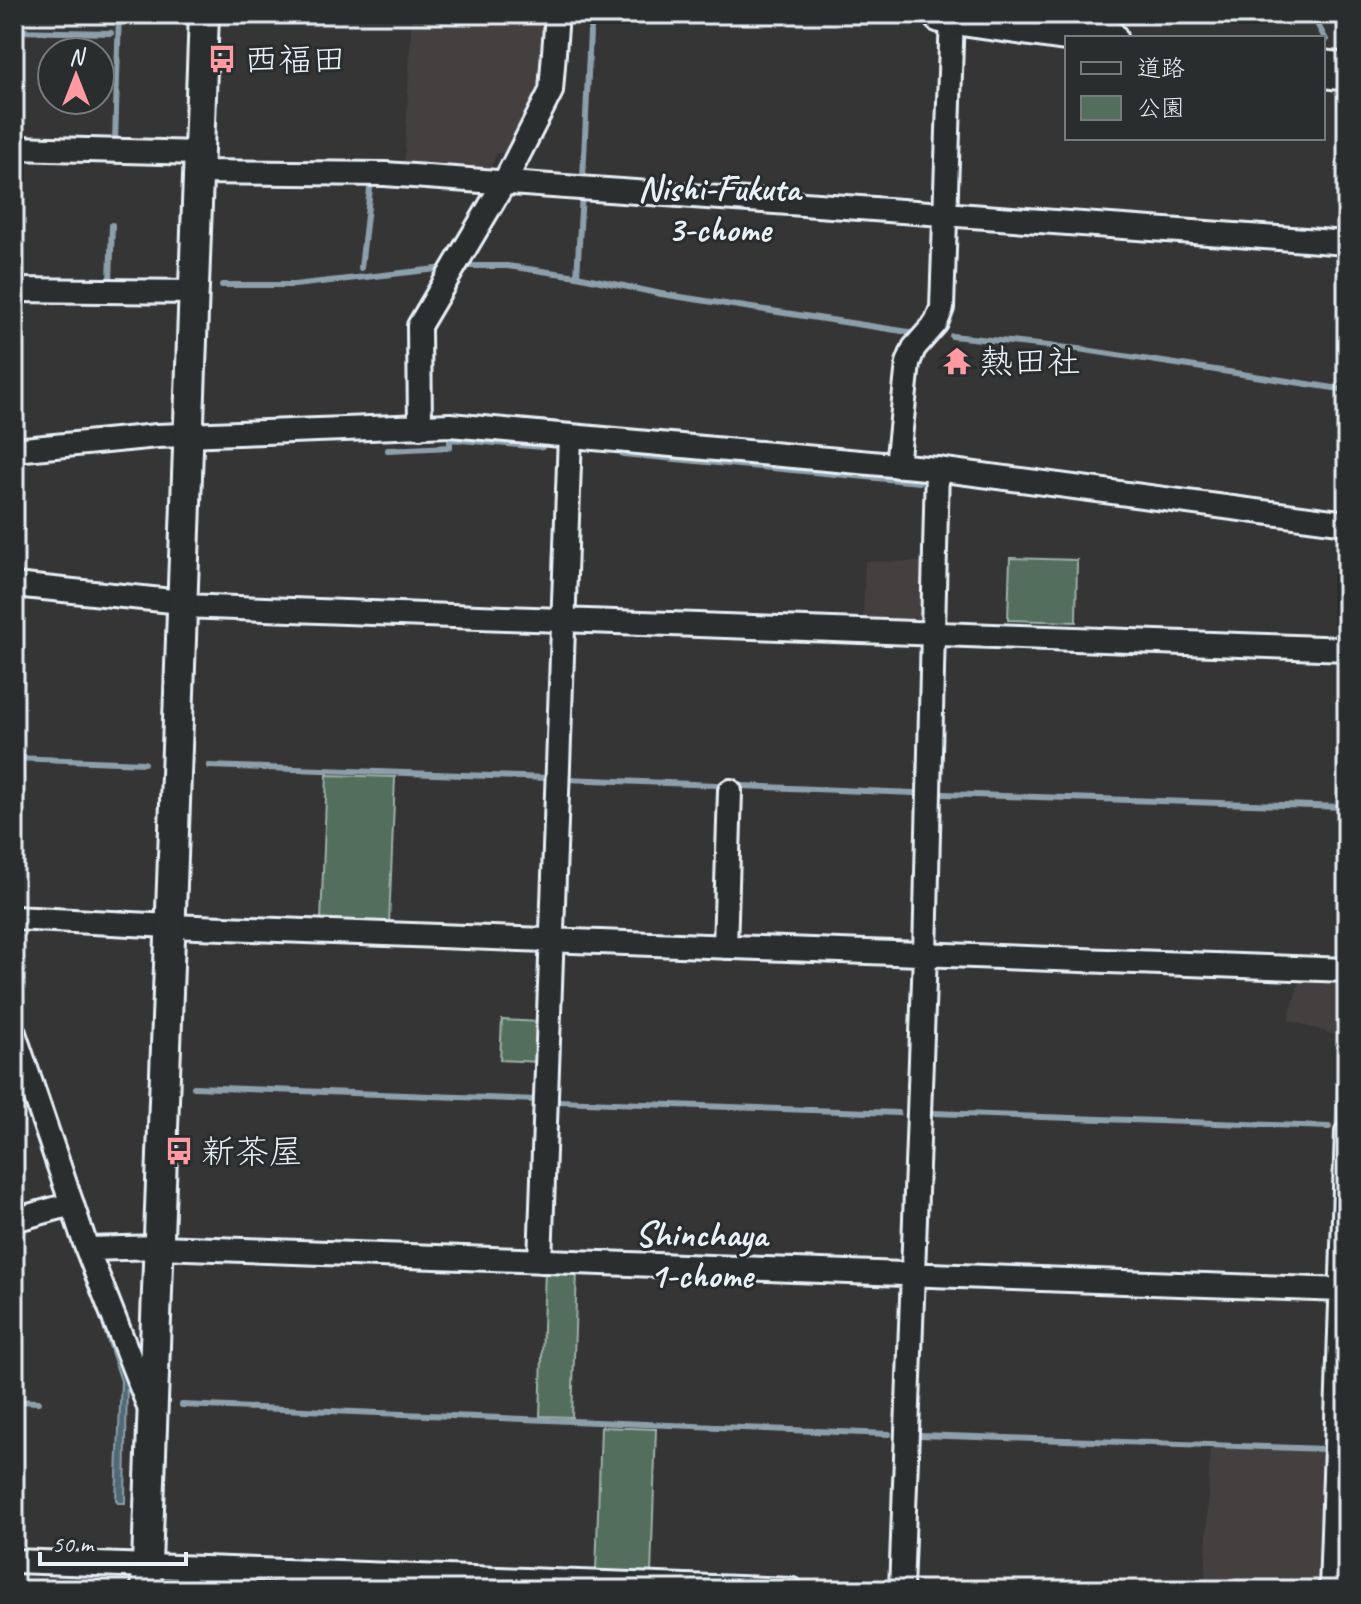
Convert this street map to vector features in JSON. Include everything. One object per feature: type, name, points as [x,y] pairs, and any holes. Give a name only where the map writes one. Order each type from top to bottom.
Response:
[{"type":"main road","points":[[948,15],[1094,36]]},
{"type":"main road","points":[[1325,69],[1347,72]]},
{"type":"street","points":[[147,1578],[204,14]]},
{"type":"street","points":[[420,427],[419,326],[505,181],[551,91],[557,14]]},
{"type":"street","points":[[897,466],[908,363],[914,348],[936,323],[942,308],[948,15]]},
{"type":"street","points":[[14,148],[1347,243]]},
{"type":"street","points":[[14,290],[194,292]]},
{"type":"street","points":[[14,450],[157,436],[450,425],[937,469],[1347,523]]},
{"type":"street","points":[[540,1261],[570,436]]},
{"type":"street","points":[[901,1590],[925,954],[937,469]]},
{"type":"street","points":[[14,585],[182,604],[1347,649]]},
{"type":"street","points":[[725,947],[730,791]]},
{"type":"street","points":[[14,918],[1347,970]]},
{"type":"street","points":[[14,1033],[87,1249],[152,1417]]},
{"type":"street","points":[[1331,1590],[1347,1132]]},
{"type":"street","points":[[14,1220],[72,1204]]},
{"type":"street","points":[[87,1249],[159,1247],[1342,1290]]},
{"type":"street","points":[[14,1561],[147,1578],[200,1568],[792,1590]]},
{"type":"street","points":[[200,1568],[207,1590]]},
{"type":"shaded area","points":[[412,14],[551,14],[547,78],[512,154],[497,153],[487,175],[404,169]]},
{"type":"shaded area","points":[[865,561],[924,562],[922,622],[863,620]]},
{"type":"shaded area","points":[[1301,977],[1341,978],[1335,1035],[1288,1020]]},
{"type":"shaded area","points":[[1210,1448],[1324,1450],[1318,1590],[1205,1590]]},
{"type":"green space","points":[[1010,558],[1077,560],[1076,622],[1008,620]]},
{"type":"green space","points":[[327,775],[395,777],[389,924],[321,921]]},
{"type":"green space","points":[[502,1020],[541,1022],[539,1062],[500,1060]]},
{"type":"green space","points":[[545,1269],[577,1270],[572,1417],[540,1416]]},
{"type":"green space","points":[[601,1427],[656,1429],[651,1574],[596,1572]]},
{"type":"water","points":[[65,1214],[127,1379],[125,1503],[116,1500],[121,1381]]},
{"type":"waterway","points":[[115,141],[119,14]]},
{"type":"waterway","points":[[583,178],[590,32],[596,14]]},
{"type":"waterway","points":[[1312,14],[1324,36]]},
{"type":"waterway","points":[[14,31],[111,33]]},
{"type":"waterway","points":[[1340,104],[1347,131]]},
{"type":"waterway","points":[[361,268],[371,180]]},
{"type":"waterway","points":[[577,276],[582,194]]},
{"type":"waterway","points":[[110,281],[112,225]]},
{"type":"waterway","points":[[461,266],[507,266],[577,276],[661,294],[909,332]]},
{"type":"waterway","points":[[222,285],[294,285],[446,268]]},
{"type":"waterway","points":[[952,336],[1078,349],[1347,390]]},
{"type":"waterway","points":[[388,450],[450,447],[450,439],[542,447]]},
{"type":"waterway","points":[[623,454],[919,482]]},
{"type":"waterway","points":[[14,758],[144,763]]},
{"type":"waterway","points":[[209,766],[549,778]]},
{"type":"waterway","points":[[567,779],[914,793]]},
{"type":"waterway","points":[[943,794],[1343,807]]},
{"type":"waterway","points":[[1344,960],[1347,886]]},
{"type":"waterway","points":[[1337,1135],[1344,978]]},
{"type":"waterway","points":[[14,1069],[48,1168]]},
{"type":"waterway","points":[[194,1087],[537,1100]]},
{"type":"waterway","points":[[557,1101],[898,1113]]},
{"type":"waterway","points":[[932,1113],[1329,1127]]},
{"type":"waterway","points":[[14,1401],[38,1402]]},
{"type":"waterway","points":[[182,1405],[889,1434]]},
{"type":"waterway","points":[[919,1435],[1326,1449]]},
{"type":"place","name":"西福田","points":[[222,59]]},
{"type":"place","name":"熱田社","points":[[957,361]]},
{"type":"place","name":"新茶屋","points":[[179,1151]]},
{"type":"district","name":"Nishi-Fukuta 3-chome","points":[[719,208]]},
{"type":"district","name":"Shinchaya 1-chome","points":[[701,1254]]}]
